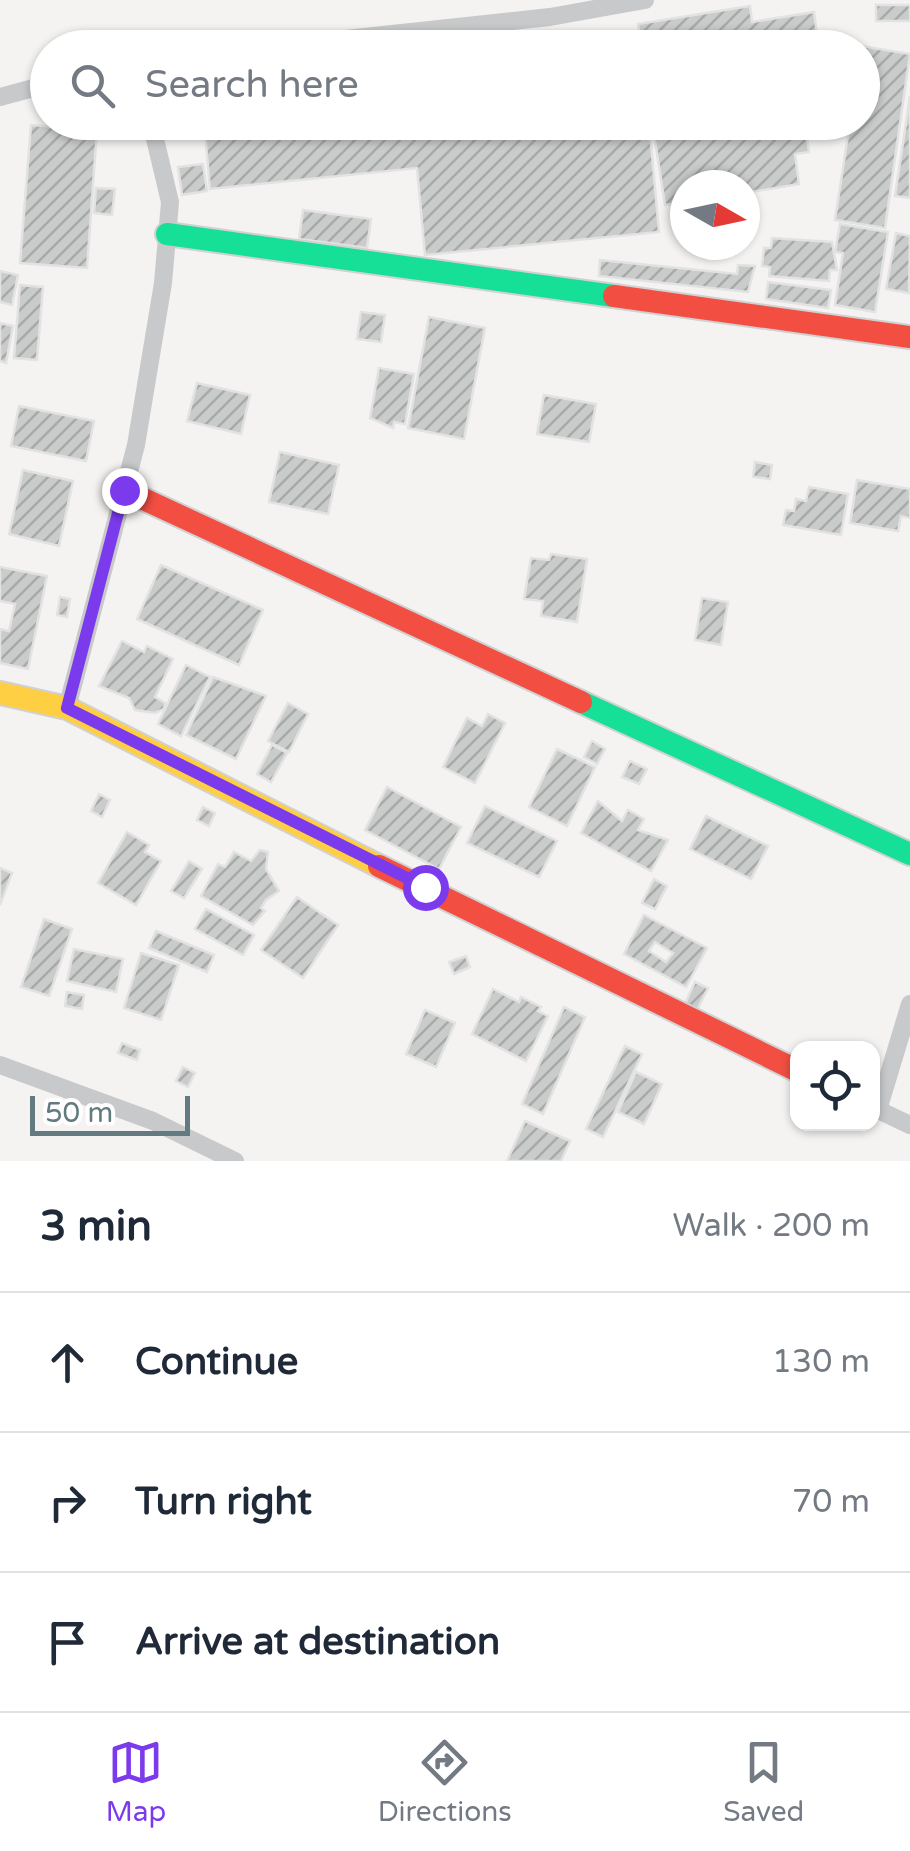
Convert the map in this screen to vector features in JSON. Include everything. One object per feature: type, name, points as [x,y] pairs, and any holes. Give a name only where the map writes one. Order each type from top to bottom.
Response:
[{"type":"street","points":[[429,30],[550,17],[645,0]]},
{"type":"street","points":[[0,97],[30,89]]},
{"type":"street","points":[[67,708],[124,490],[151,355],[170,202],[155,140]]},
{"type":"street","points":[[167,234],[910,337]]},
{"type":"street","points":[[124,490],[910,854]]},
{"type":"street","points":[[0,692],[67,708],[544,950],[790,1067]]},
{"type":"street","points":[[880,1094],[910,1004]]},
{"type":"street","points":[[0,1065],[154,1121],[234,1161]]},
{"type":"street","points":[[880,1111],[910,1125]]},
{"type":"building","points":[[876,5],[910,5],[910,21],[876,21]]},
{"type":"building","points":[[750,6],[752,22],[814,12],[816,30],[639,30],[638,24]]},
{"type":"building","points":[[880,49],[910,54],[885,228],[835,220],[847,140],[880,140]]},
{"type":"building","points":[[910,96],[910,198],[895,196]]},
{"type":"building","points":[[30,138],[96,140],[87,268],[20,263]]},
{"type":"building","points":[[206,140],[651,140],[659,232],[425,255],[417,168],[210,189]]},
{"type":"building","points":[[655,140],[807,140],[809,152],[795,154],[799,184],[760,190],[760,170],[670,170],[670,204],[665,205]]},
{"type":"building","points":[[203,164],[207,191],[182,195],[178,167]]},
{"type":"building","points":[[96,188],[115,189],[112,215],[94,213]]},
{"type":"building","points":[[303,210],[371,219],[367,248],[299,239]]},
{"type":"building","points":[[840,224],[888,232],[875,312],[835,305],[843,253],[835,252]]},
{"type":"building","points":[[896,233],[910,236],[909,293],[886,289]]},
{"type":"building","points":[[772,238],[832,242],[837,270],[830,270],[829,281],[769,276],[770,267],[762,266],[764,248],[771,248]]},
{"type":"building","points":[[600,260],[737,274],[738,265],[755,266],[748,292],[599,276]]},
{"type":"building","points":[[0,271],[18,275],[12,305],[0,302]]},
{"type":"building","points":[[768,282],[831,290],[828,308],[766,299]]},
{"type":"building","points":[[20,285],[43,287],[37,360],[14,358]]},
{"type":"building","points":[[361,312],[385,315],[381,342],[357,339]]},
{"type":"building","points":[[429,317],[485,328],[464,439],[408,428]]},
{"type":"building","points":[[0,323],[13,326],[6,363],[0,361]]},
{"type":"building","points":[[379,368],[414,374],[405,424],[394,422],[393,428],[370,418]]},
{"type":"building","points":[[197,383],[250,395],[241,434],[187,421]]},
{"type":"building","points":[[544,395],[596,404],[589,442],[537,434]]},
{"type":"building","points":[[19,406],[94,421],[86,461],[11,446]]},
{"type":"building","points":[[280,452],[339,465],[328,514],[269,502]]},
{"type":"building","points":[[755,462],[772,465],[770,479],[753,477]]},
{"type":"building","points":[[23,470],[73,481],[59,546],[9,534]]},
{"type":"building","points":[[857,480],[910,489],[910,518],[901,516],[898,531],[850,523]]},
{"type":"building","points":[[809,487],[848,494],[841,535],[783,525],[786,510],[794,511],[796,499],[806,501]]},
{"type":"building","points":[[551,554],[587,559],[577,622],[541,616],[543,601],[524,599],[531,558],[549,560]]},
{"type":"building","points":[[161,565],[263,610],[239,665],[137,619]]},
{"type":"building","points":[[0,567],[47,576],[28,669],[0,663],[0,629],[9,631],[15,604],[0,601]]},
{"type":"building","points":[[60,597],[70,599],[67,617],[57,615]]},
{"type":"building","points":[[702,598],[728,602],[721,645],[695,640]]},
{"type":"building","points":[[122,641],[144,652],[147,646],[173,659],[155,697],[165,703],[164,709],[155,713],[135,710],[129,698],[99,686]]},
{"type":"building","points":[[186,665],[210,677],[181,736],[158,724]]},
{"type":"building","points":[[213,677],[266,696],[236,759],[186,735]]},
{"type":"building","points":[[288,703],[308,714],[289,752],[268,741]]},
{"type":"building","points":[[488,714],[505,723],[475,783],[443,767],[467,718],[482,726]]},
{"type":"building","points":[[592,741],[605,749],[597,764],[584,757]]},
{"type":"building","points":[[272,745],[287,753],[271,782],[257,774]]},
{"type":"building","points":[[557,749],[595,767],[567,826],[529,807]]},
{"type":"building","points":[[630,761],[647,769],[639,784],[622,777]]},
{"type":"building","points":[[387,787],[461,827],[439,869],[365,830]]},
{"type":"building","points":[[99,794],[110,800],[102,817],[91,811]]},
{"type":"building","points":[[598,801],[622,821],[628,810],[644,819],[638,830],[668,840],[651,871],[581,833]]},
{"type":"building","points":[[485,806],[557,841],[539,877],[467,843]]},
{"type":"building","points":[[203,807],[215,813],[209,826],[197,820]]},
{"type":"building","points":[[706,816],[768,846],[751,879],[690,849]]},
{"type":"building","points":[[127,832],[149,845],[145,852],[161,861],[136,905],[98,883]]},
{"type":"building","points":[[260,850],[268,852],[266,869],[279,891],[266,900],[261,908],[265,911],[253,925],[201,896],[218,864],[225,867],[234,852],[251,861]]},
{"type":"building","points":[[189,861],[202,869],[184,898],[171,891]]},
{"type":"building","points":[[0,868],[12,873],[0,905]]},
{"type":"building","points":[[654,879],[667,886],[655,909],[642,903]]},
{"type":"building","points":[[297,897],[338,925],[303,978],[261,950]]},
{"type":"building","points":[[206,909],[254,935],[243,955],[195,929]]},
{"type":"building","points":[[644,915],[707,948],[686,987],[624,954]],"holes":[[[655,942],[673,953],[666,962],[649,951]]]},
{"type":"building","points":[[44,919],[72,929],[49,996],[21,987]]},
{"type":"building","points":[[156,931],[214,955],[207,972],[149,948]]},
{"type":"building","points":[[74,949],[123,959],[116,992],[67,981]]},
{"type":"building","points":[[141,953],[179,965],[161,1020],[124,1008]]},
{"type":"building","points":[[466,956],[470,967],[454,974],[449,962]]},
{"type":"building","points":[[695,982],[708,988],[696,1012],[684,1006]]},
{"type":"building","points":[[493,989],[519,1002],[521,997],[541,1007],[538,1011],[548,1016],[526,1061],[472,1034]]},
{"type":"building","points":[[67,992],[84,995],[82,1009],[65,1006]]},
{"type":"building","points":[[564,1007],[585,1017],[543,1114],[522,1104]]},
{"type":"building","points":[[425,1010],[455,1023],[436,1067],[406,1054]]},
{"type":"building","points":[[122,1043],[140,1050],[137,1060],[118,1053]]},
{"type":"building","points":[[625,1046],[642,1054],[603,1137],[586,1129]]},
{"type":"building","points":[[183,1067],[195,1073],[188,1087],[176,1081]]},
{"type":"building","points":[[636,1072],[662,1084],[644,1124],[618,1112]]},
{"type":"building","points":[[525,1121],[570,1141],[561,1161],[507,1161]]},
{"type":"traffic: fast","points":[[167,234],[614,296]]},
{"type":"traffic: fast","points":[[581,702],[910,854]]},
{"type":"traffic: slow","points":[[0,693],[67,708],[379,866]]},
{"type":"traffic: jam","points":[[614,296],[910,337]]},
{"type":"traffic: jam","points":[[124,490],[581,702]]},
{"type":"traffic: jam","points":[[379,866],[790,1067]]},
{"type":"route","points":[[124,490],[67,708],[425,887]]}]
